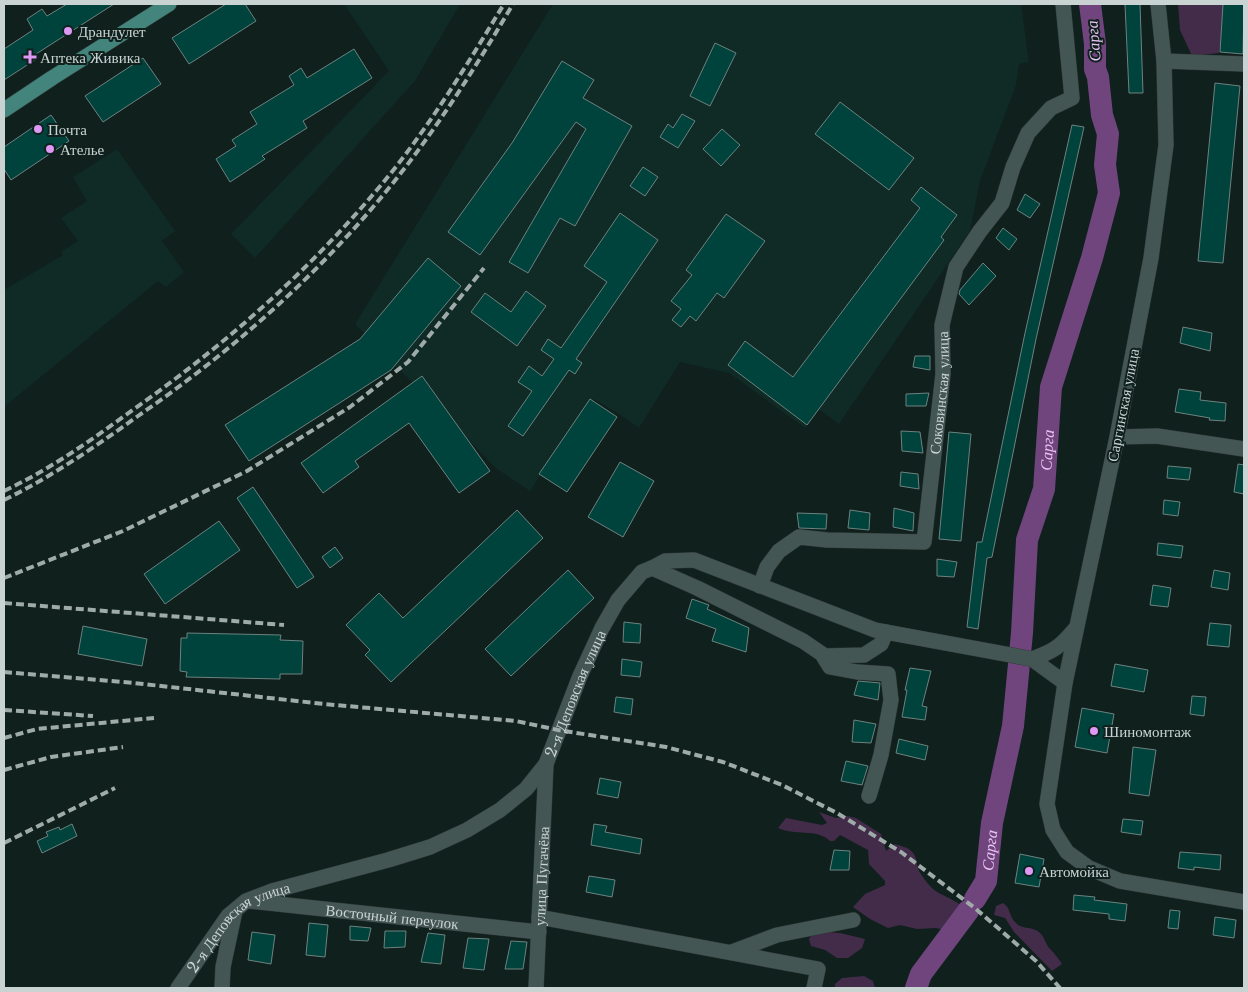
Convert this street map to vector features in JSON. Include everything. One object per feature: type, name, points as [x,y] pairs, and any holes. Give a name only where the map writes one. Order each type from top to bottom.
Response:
[{"type":"main road","points":[[4,110],[169,4]]},
{"type":"street","name":"Соковинская улица","points":[[760,586],[767,567],[779,551],[799,537],[924,542],[943,374],[942,325],[956,267],[980,231],[1002,203],[1013,167],[1028,133],[1051,108],[1072,98],[1062,4]]},
{"type":"street","name":"Саргинская улица","points":[[1158,4],[1164,61],[1166,145],[1151,258],[1117,437],[1065,683],[1046,804],[1053,830],[1067,852],[1089,868],[1120,881],[1244,902]]},
{"type":"street","points":[[1164,61],[1244,64]]},
{"type":"street","points":[[1117,437],[1157,436],[1244,449]]},
{"type":"street","name":"2-я Деповская улица","points":[[178,988],[228,916],[241,905],[272,891],[388,860],[430,846],[467,830],[500,810],[526,790],[546,764],[580,676],[602,628],[618,600],[642,572],[665,561],[694,560],[874,630],[1032,659]]},
{"type":"street","points":[[652,568],[698,588],[803,641],[822,654],[830,667],[857,672],[888,674],[890,700],[881,755],[869,796]]},
{"type":"street","points":[[1032,659],[1051,652],[1063,644],[1076,628]]},
{"type":"street","points":[[824,656],[864,656],[881,644],[886,632]]},
{"type":"street","points":[[1032,659],[1065,683]]},
{"type":"street","name":"улица Пугачёва","points":[[536,988],[546,764]]},
{"type":"street","points":[[222,988],[223,966],[241,905]]},
{"type":"street","name":"Восточный переулок","points":[[241,905],[539,924],[730,952],[818,969],[814,988]]},
{"type":"street","points":[[730,952],[777,934],[852,920]]},
{"type":"shaded area","points":[[344,4],[460,4],[415,81],[255,258],[231,234],[389,71]]},
{"type":"shaded area","points":[[553,4],[1021,4],[1029,62],[1019,64],[1016,85],[980,181],[970,231],[839,424],[818,409],[805,428],[729,373],[680,362],[639,428],[593,399],[530,491],[497,469],[355,324]]},
{"type":"shaded area","points":[[1178,4],[1225,4],[1219,53],[1192,56],[1180,30]]},
{"type":"shaded area","points":[[117,149],[175,231],[162,241],[184,272],[166,287],[158,281],[4,407],[4,290],[63,255],[61,252],[78,241],[61,218],[87,201],[73,177]]},
{"type":"shaded area","points":[[819,812],[836,818],[847,816],[856,818],[881,834],[886,851],[895,844],[913,852],[919,871],[929,885],[957,902],[968,915],[957,933],[936,928],[917,929],[900,925],[888,928],[870,919],[853,907],[865,894],[885,885],[885,881],[869,864],[868,850],[840,835],[834,841],[830,841],[825,837],[812,833],[791,832],[778,828],[786,818],[822,825],[827,823]]},
{"type":"shaded area","points":[[1003,903],[1017,924],[1036,930],[1041,934],[1062,964],[1052,971],[1014,932],[1005,918],[994,915],[996,906]]},
{"type":"shaded area","points":[[814,931],[840,933],[865,939],[862,948],[848,958],[837,958],[825,950],[811,946],[809,939]]},
{"type":"shaded area","points":[[864,976],[873,981],[875,988],[835,988],[835,984],[842,978]]},
{"type":"building","points":[[67,4],[114,4],[36,54],[38,58],[4,80],[4,49],[33,30],[27,19],[42,9],[47,16]]},
{"type":"building","points":[[226,4],[245,4],[256,21],[189,64],[172,38]]},
{"type":"building","points":[[1125,4],[1140,4],[1143,93],[1129,93]]},
{"type":"building","points":[[1223,4],[1244,4],[1243,54],[1220,52]]},
{"type":"building","points":[[715,43],[736,53],[710,106],[690,96]]},
{"type":"building","points":[[354,49],[372,78],[303,121],[307,128],[262,156],[265,159],[230,182],[216,159],[236,146],[232,140],[257,124],[250,112],[294,85],[289,76],[301,68],[307,78]]},
{"type":"building","points":[[143,58],[161,84],[103,122],[85,96]]},
{"type":"building","points":[[562,61],[594,80],[583,98],[632,126],[575,226],[560,218],[528,273],[509,262],[586,129],[576,122],[480,255],[448,232],[512,143]]},
{"type":"building","points":[[1215,83],[1240,86],[1223,263],[1198,261]]},
{"type":"building","points":[[840,102],[914,158],[889,190],[815,134]]},
{"type":"building","points":[[682,114],[695,121],[678,148],[660,137],[668,124],[673,128]]},
{"type":"building","points":[[51,115],[69,141],[11,180],[4,169],[4,147]]},
{"type":"building","points":[[1072,125],[1084,127],[1036,339],[992,557],[987,558],[978,629],[967,627],[977,542],[982,542],[1025,333]]},
{"type":"building","points":[[722,129],[740,145],[721,166],[703,149]]},
{"type":"building","points":[[643,167],[658,177],[645,196],[630,186]]},
{"type":"building","points":[[921,187],[957,215],[941,237],[944,240],[807,425],[728,365],[745,341],[793,377],[920,208],[911,200]]},
{"type":"building","points":[[1025,194],[1040,204],[1030,218],[1017,210]]},
{"type":"building","points":[[620,213],[658,240],[576,359],[582,363],[575,374],[569,370],[523,436],[508,426],[532,391],[518,382],[529,366],[542,376],[554,359],[541,350],[548,339],[561,348],[607,282],[584,266]]},
{"type":"building","points":[[726,214],[765,241],[724,298],[717,293],[696,321],[690,316],[681,327],[672,320],[681,309],[671,301],[692,275],[686,270]]},
{"type":"building","points":[[1003,228],[1017,239],[1009,250],[996,238]]},
{"type":"building","points":[[428,258],[461,286],[391,370],[249,461],[225,425],[360,339]]},
{"type":"building","points":[[983,263],[996,276],[969,305],[959,294],[960,290]]},
{"type":"building","points":[[526,291],[546,306],[517,346],[471,312],[485,293],[511,312]]},
{"type":"building","points":[[1183,327],[1212,333],[1210,351],[1180,343]]},
{"type":"building","points":[[915,356],[930,356],[930,370],[913,367]]},
{"type":"building","points":[[422,376],[490,471],[459,493],[409,423],[355,461],[359,467],[323,493],[301,463]]},
{"type":"building","points":[[1179,389],[1201,392],[1200,400],[1226,403],[1225,421],[1209,420],[1210,418],[1175,412]]},
{"type":"building","points":[[929,393],[926,406],[906,406],[906,394]]},
{"type":"building","points":[[590,399],[617,417],[567,492],[539,474]]},
{"type":"building","points":[[901,431],[920,432],[923,453],[902,451]]},
{"type":"building","points":[[949,432],[971,434],[961,541],[939,539]]},
{"type":"building","points":[[620,462],[654,481],[623,537],[588,517]]},
{"type":"building","points":[[1238,464],[1244,465],[1244,494],[1234,492]]},
{"type":"building","points":[[1168,466],[1191,468],[1189,480],[1167,478]]},
{"type":"building","points":[[901,472],[918,474],[919,489],[900,486]]},
{"type":"building","points":[[253,487],[314,577],[297,588],[237,498]]},
{"type":"building","points":[[1164,500],[1180,502],[1178,516],[1163,514]]},
{"type":"building","points":[[894,508],[914,513],[913,531],[893,527]]},
{"type":"building","points":[[517,510],[543,538],[391,682],[365,655],[370,650],[346,625],[379,593],[403,618]]},
{"type":"building","points":[[850,510],[870,513],[869,530],[848,528]]},
{"type":"building","points":[[797,513],[827,514],[826,529],[799,528]]},
{"type":"building","points":[[219,521],[240,550],[165,604],[144,574]]},
{"type":"building","points":[[1158,543],[1183,546],[1181,558],[1157,555]]},
{"type":"building","points":[[335,547],[343,558],[330,568],[322,557]]},
{"type":"building","points":[[937,559],[957,562],[954,577],[937,576]]},
{"type":"building","points":[[568,570],[594,598],[511,676],[485,649]]},
{"type":"building","points":[[1214,570],[1230,573],[1228,590],[1211,587]]},
{"type":"building","points":[[1153,585],[1171,588],[1168,607],[1150,605]]},
{"type":"building","points":[[692,599],[709,605],[707,609],[749,628],[746,652],[712,641],[716,629],[686,618]]},
{"type":"building","points":[[624,622],[641,624],[640,643],[623,642]]},
{"type":"building","points":[[1210,623],[1231,625],[1229,647],[1207,645]]},
{"type":"building","points":[[83,626],[147,639],[142,666],[78,654]]},
{"type":"building","points":[[187,633],[281,635],[280,640],[303,641],[302,674],[280,674],[280,679],[186,677],[187,672],[180,671],[181,638],[187,638]]},
{"type":"building","points":[[622,659],[642,662],[640,677],[621,675]]},
{"type":"building","points":[[1115,664],[1148,670],[1144,692],[1111,686]]},
{"type":"building","points":[[910,668],[931,671],[922,706],[927,707],[925,720],[902,717]]},
{"type":"building","points":[[858,681],[880,683],[878,700],[854,695]]},
{"type":"building","points":[[1192,696],[1206,697],[1204,716],[1190,714]]},
{"type":"building","points":[[616,697],[633,699],[631,715],[614,712]]},
{"type":"building","name":"Шиномонтаж","points":[[1082,708],[1114,714],[1107,753],[1075,747]]},
{"type":"building","points":[[854,720],[876,724],[871,743],[852,742]]},
{"type":"building","points":[[899,739],[928,746],[925,760],[896,753]]},
{"type":"building","points":[[1133,747],[1156,750],[1149,796],[1129,793]]},
{"type":"building","points":[[846,761],[868,766],[862,785],[841,781]]},
{"type":"building","points":[[600,778],[621,782],[618,798],[597,794]]},
{"type":"building","points":[[1123,819],[1143,821],[1141,835],[1121,832]]},
{"type":"building","points":[[72,824],[77,836],[42,853],[37,841],[48,836],[46,832],[59,827],[60,830]]},
{"type":"building","points":[[594,824],[607,826],[605,832],[642,839],[640,854],[591,845]]},
{"type":"building","points":[[834,850],[850,851],[849,870],[830,870]]},
{"type":"building","points":[[1180,852],[1221,855],[1220,870],[1194,867],[1194,870],[1178,868]]},
{"type":"building","name":"Автомойка","points":[[1020,854],[1044,859],[1039,887],[1015,883]]},
{"type":"building","points":[[589,876],[615,880],[612,897],[586,892]]},
{"type":"building","points":[[1074,895],[1095,897],[1094,900],[1127,904],[1125,921],[1109,919],[1109,914],[1073,910]]},
{"type":"building","points":[[1170,910],[1180,911],[1178,929],[1168,928]]},
{"type":"building","points":[[1215,917],[1236,920],[1234,938],[1213,935]]},
{"type":"building","points":[[309,923],[328,925],[325,957],[306,955]]},
{"type":"building","points":[[350,926],[371,928],[368,941],[350,940]]},
{"type":"building","points":[[385,931],[406,931],[405,947],[384,948]]},
{"type":"building","points":[[252,932],[275,935],[271,964],[248,960]]},
{"type":"building","points":[[428,933],[445,935],[441,964],[421,962]]},
{"type":"building","points":[[468,938],[489,939],[484,970],[463,968]]},
{"type":"building","points":[[511,941],[527,942],[523,969],[505,969]]},
{"type":"waterway","name":"Сарга","points":[[975,899],[986,881],[992,823],[1013,726],[1022,633],[1027,540],[1044,489],[1051,387],[1092,258],[1109,193],[1105,165],[1108,134],[1102,115],[1098,77],[1095,69],[1095,44],[1090,4]]},
{"type":"waterway","name":"Сарга","points":[[916,988],[921,974],[968,911]]},
{"type":"railway","points":[[4,491],[40,472],[108,428],[205,356],[294,278],[350,221],[411,147],[444,100],[504,4]]},
{"type":"railway","points":[[4,500],[39,482],[72,461],[172,392],[237,341],[299,285],[357,226],[402,172],[452,102],[513,4]]},
{"type":"railway","points":[[4,578],[123,531],[247,471],[350,407],[408,362],[484,268]]},
{"type":"railway","points":[[4,603],[284,625]]},
{"type":"railway","points":[[4,672],[516,721],[558,730],[666,747],[723,762],[782,785],[837,813],[901,852],[976,909],[1036,961],[1060,988]]},
{"type":"railway","points":[[4,710],[93,716]]},
{"type":"railway","points":[[4,738],[37,729],[154,718]]},
{"type":"railway","points":[[4,770],[51,757],[123,747]]},
{"type":"railway","points":[[4,843],[115,788]]},
{"type":"place","name":"Драндулет","points":[[68,31]]},
{"type":"place","name":"Аптека Живика","points":[[30,57]]},
{"type":"place","name":"Почта","points":[[38,129]]},
{"type":"place","name":"Ателье","points":[[50,149]]},
{"type":"place","name":"Шиномонтаж","points":[[1094,731]]},
{"type":"place","name":"Автомойка","points":[[1029,871]]}]
